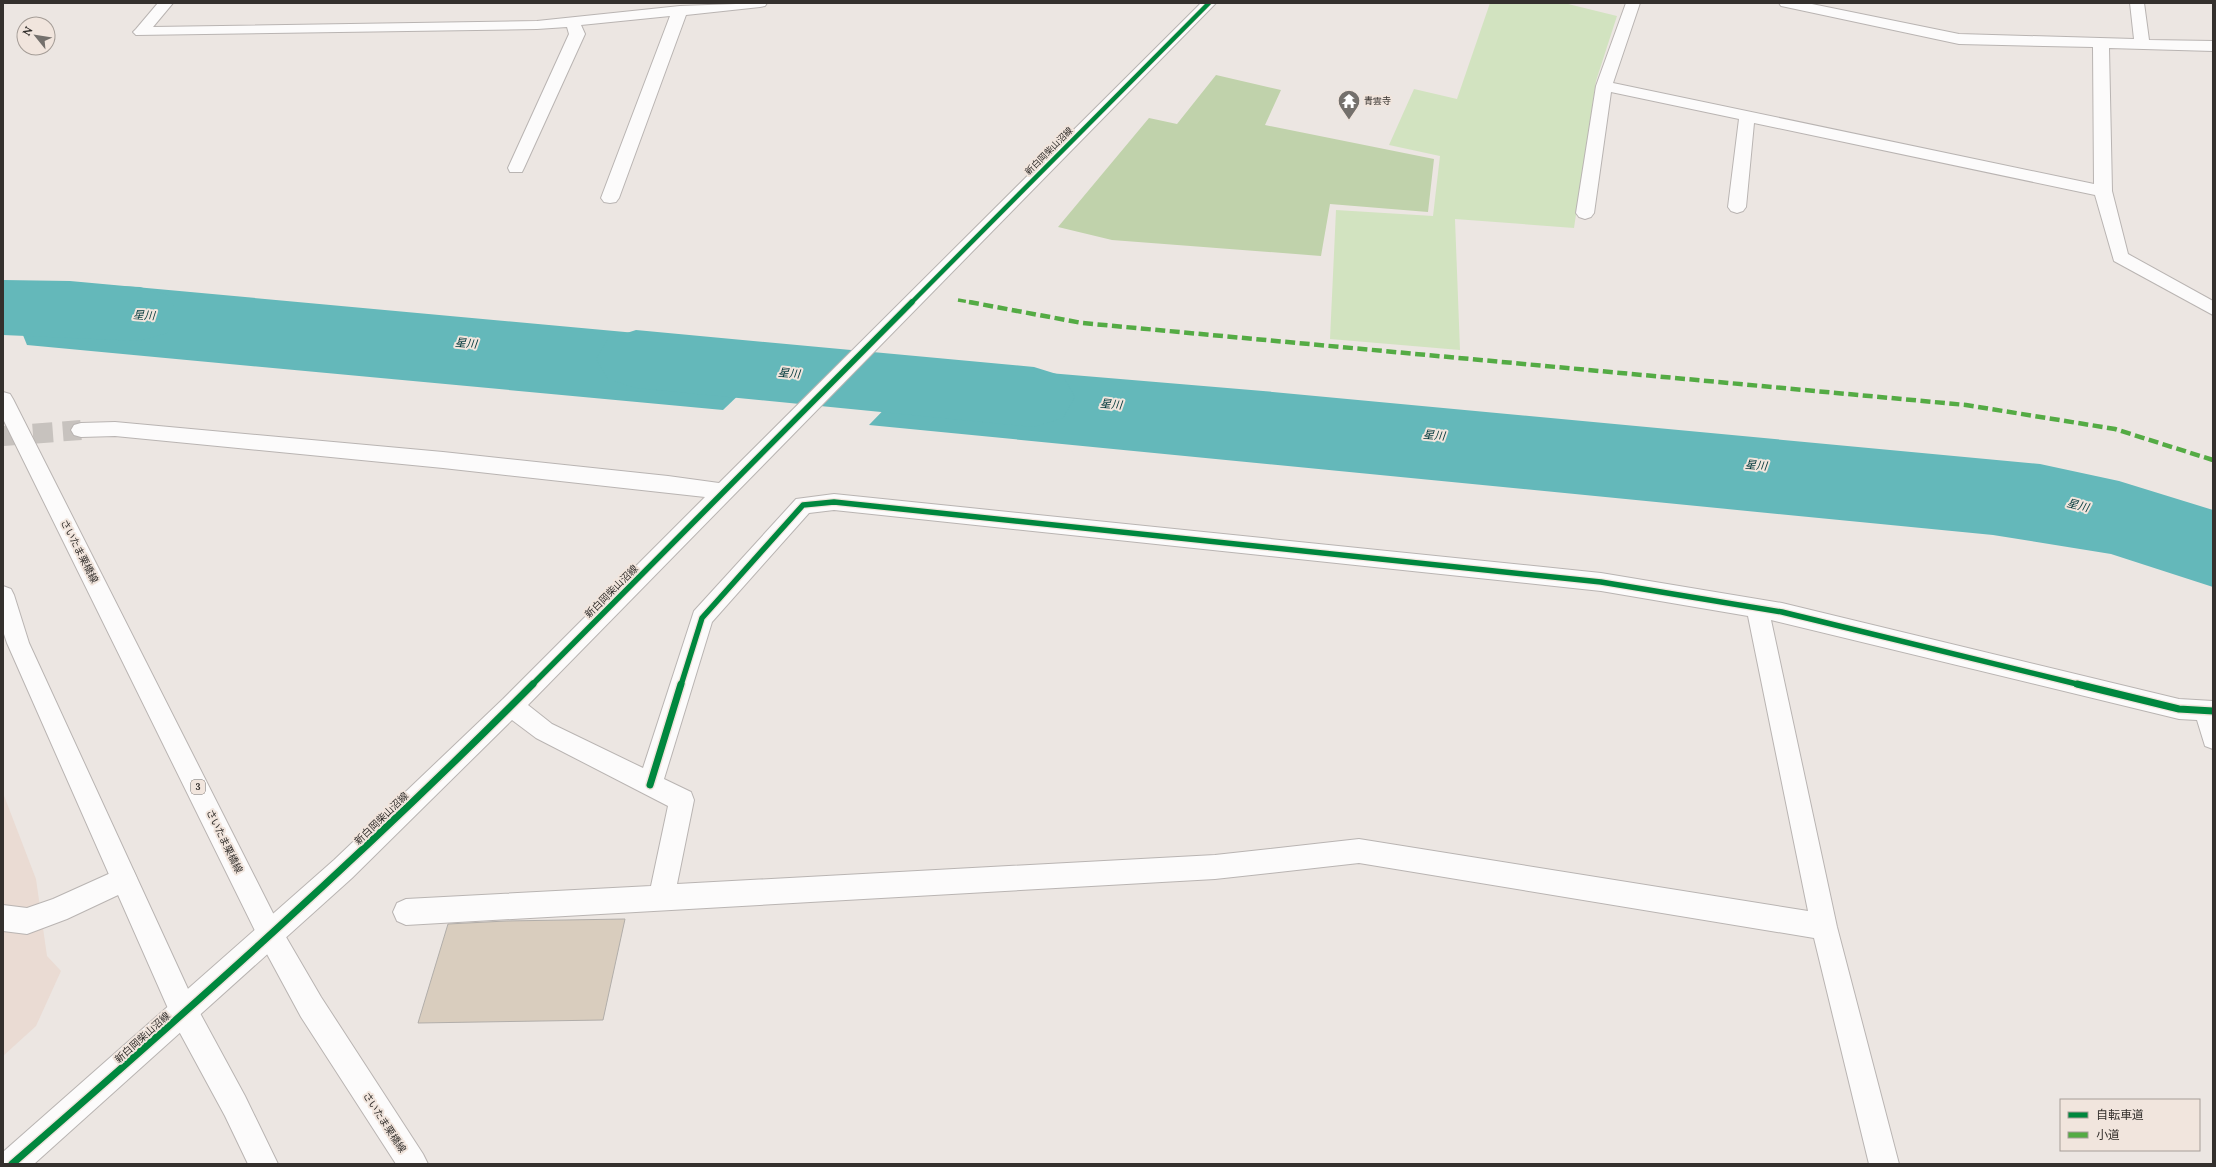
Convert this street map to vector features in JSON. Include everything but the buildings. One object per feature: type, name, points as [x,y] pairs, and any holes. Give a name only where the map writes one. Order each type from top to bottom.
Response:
[{"type":"street","points":[[166,3],[142,32],[529,25],[760,3]]},
{"type":"street","name":"新白岡柴山沼線","points":[[12,1164],[343,869],[511,706],[1209,3]]},
{"type":"street","points":[[1585,212],[1604,86],[1633,3]]},
{"type":"street","points":[[1786,3],[1959,38],[2101,44],[2213,46]]},
{"type":"street","points":[[2137,3],[2142,44]]},
{"type":"street","points":[[610,198],[680,10]]},
{"type":"street","points":[[516,168],[577,34],[572,21]]},
{"type":"street","points":[[2101,44],[2103,191],[2120,257],[2213,309]]},
{"type":"street","points":[[1604,86],[2103,191]]},
{"type":"street","points":[[1737,207],[1747,116]]},
{"type":"street","name":"さいたま栗橋線","points":[[3,399],[270,934],[312,1007],[412,1164]]},
{"type":"street","points":[[81,430],[115,429],[443,460],[668,484],[722,492]]},
{"type":"street","points":[[650,785],[702,618],[803,505],[834,502],[1601,582],[1758,608],[1790,614],[2179,709],[2210,711],[2213,738]]},
{"type":"street","points":[[3,595],[18,643],[184,1012],[235,1106],[263,1164]]},
{"type":"street","points":[[1758,608],[1824,927],[1884,1164]]},
{"type":"street","points":[[511,706],[544,732],[682,800],[661,898]]},
{"type":"street","points":[[406,912],[1215,867],[1359,851],[1824,927]]},
{"type":"street","points":[[3,918],[27,921],[58,910],[124,879]]},
{"type":"shaded area","points":[[3,793],[36,879],[47,956],[61,971],[36,1026],[3,1056]]},
{"type":"green space","points":[[1490,3],[1564,3],[1617,16],[1596,81],[1574,228],[1455,219],[1460,350],[1330,339],[1336,210],[1433,216],[1440,156],[1389,145],[1414,89],[1457,99]]},
{"type":"green space","points":[[1216,75],[1281,90],[1265,125],[1434,159],[1428,212],[1330,204],[1321,256],[1112,240],[1058,227],[1149,118],[1177,124]]},
{"type":"water","points":[[3,280],[70,281],[789,347],[723,410],[27,345],[3,286]]},
{"type":"water","points":[[929,363],[1263,391],[2040,464],[2119,481],[2213,510],[2213,587],[2111,554],[1993,535],[869,425]]},
{"type":"waterway","name":"星川","points":[[3,308],[140,314]]},
{"type":"waterway","name":"星川","points":[[636,359],[1034,397]]},
{"type":"tunnel","points":[[3,436],[81,430]]},
{"type":"marked path","points":[[958,300],[1082,323],[1966,405],[2115,429],[2213,460]]},
{"type":"cycle path","points":[[12,1164],[103,1085],[343,869],[511,706],[1209,3]]},
{"type":"cycle path","points":[[650,785],[702,618],[803,505],[834,502],[1601,582],[1782,612],[2179,709],[2213,711]]},
{"type":"place","name":"青雲寺","points":[[1349,120]]}]
